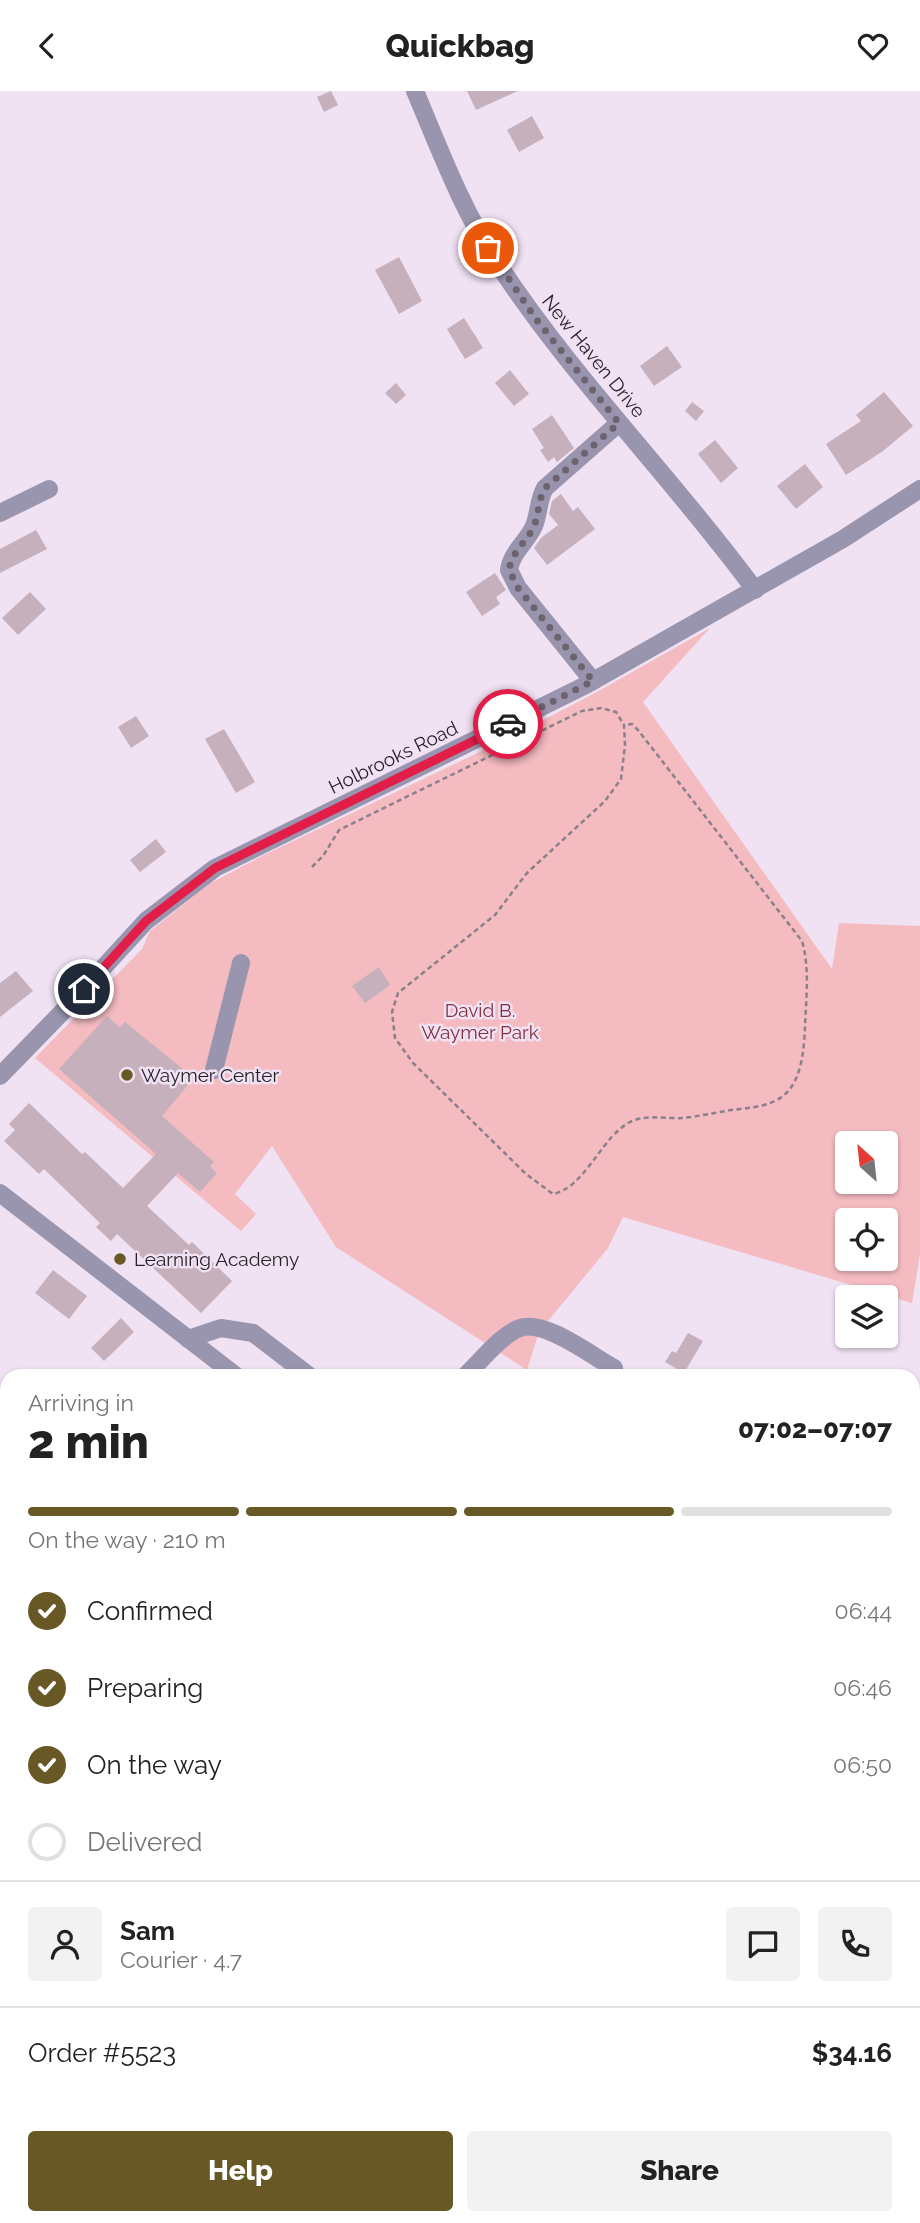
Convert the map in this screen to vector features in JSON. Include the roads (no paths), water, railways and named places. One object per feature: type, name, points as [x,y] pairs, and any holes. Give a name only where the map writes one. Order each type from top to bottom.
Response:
[{"type":"street","name":"New Haven Drive","points":[[415,91],[468,213],[497,263],[536,319],[619,423],[664,473],[755,590]]},
{"type":"street","points":[[593,681],[518,588],[509,570],[515,553],[535,524],[540,497],[545,488],[619,423]]},
{"type":"street","points":[[0,513],[49,489]]},
{"type":"street","name":"Holbrooks Road","points":[[0,1076],[146,921],[198,879],[263,843],[593,681],[755,590],[920,489]]},
{"type":"street","points":[[214,1070],[240,963]]},
{"type":"street","points":[[0,1193],[227,1369]]},
{"type":"street","points":[[473,1369],[508,1335],[519,1328],[533,1325],[551,1332],[614,1368]]},
{"type":"street","points":[[188,1339],[221,1328],[253,1333],[300,1369]]},
{"type":"place","name":"Waymer Center","points":[[127,1075]]},
{"type":"place","name":"Learning Academy","points":[[120,1259]]},
{"type":"park label","name":"David B. Waymer Park","points":[[480,1021]]}]
